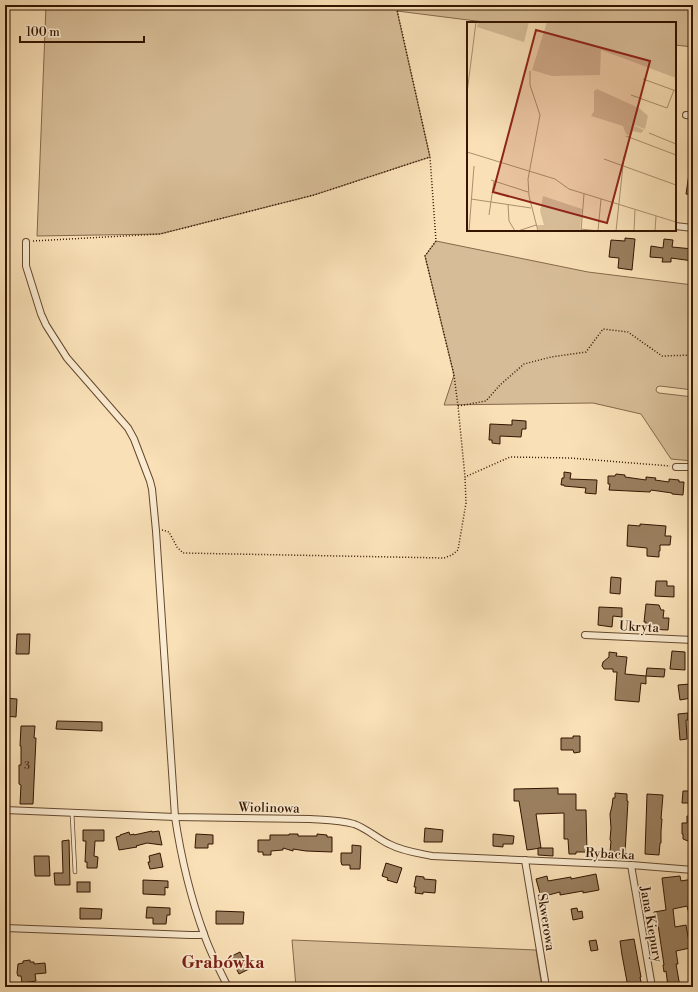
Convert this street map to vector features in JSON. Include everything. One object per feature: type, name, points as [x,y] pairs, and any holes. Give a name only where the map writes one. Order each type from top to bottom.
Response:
[{"type":"street","points":[[686,115],[693,116]]},
{"type":"street","points":[[676,226],[693,228]]},
{"type":"street","points":[[26,242],[26,266],[41,314],[46,325],[67,358],[128,428],[134,439],[150,481],[156,530],[175,817],[183,862],[204,934],[228,987]]},
{"type":"street","points":[[676,467],[693,467]]},
{"type":"street","name":"Ukryta","points":[[585,635],[693,640]]},
{"type":"street","name":"Wiolinowa","points":[[5,810],[175,817],[310,819],[342,821],[356,825],[390,845],[413,852],[432,856],[526,860]]},
{"type":"street","name":"Rybacka","points":[[526,860],[631,865],[693,870]]},
{"type":"street","name":"Skwerowa","points":[[526,860],[546,987]]},
{"type":"street","name":"Jana Kiepury","points":[[631,865],[652,987]]},
{"type":"street","points":[[5,928],[193,935],[204,934]]},
{"type":"lane","points":[[72,813],[75,872]]},
{"type":"path","points":[[156,530],[165,530],[169,532],[178,547],[183,552],[444,558],[452,555],[458,550],[466,503],[465,477],[454,375],[425,256],[436,241],[430,157],[396,5]]},
{"type":"path","points":[[26,242],[160,234],[314,195],[430,157]]},
{"type":"path","points":[[458,406],[486,401],[500,385],[524,364],[551,357],[586,352],[603,329],[628,332],[662,356],[693,355]]},
{"type":"path","points":[[465,477],[510,457],[570,458],[676,467]]},
{"type":"shaded area","points":[[46,5],[693,5],[693,47],[676,45],[676,22],[484,22],[397,11],[430,157],[314,195],[160,234],[37,236]]},
{"type":"shaded area","points":[[436,241],[588,272],[693,285],[693,390],[660,386],[657,387],[656,390],[659,393],[693,397],[693,461],[671,459],[641,414],[593,403],[444,405],[454,375],[425,256]]},
{"type":"shaded area","points":[[292,940],[536,950],[542,987],[296,987]]},
{"type":"building","points":[[689,174],[693,175],[693,195],[686,194]]},
{"type":"building","points":[[625,238],[635,239],[632,270],[618,268],[619,258],[609,257],[611,240],[625,241]]},
{"type":"building","points":[[664,239],[673,240],[672,247],[693,249],[693,261],[671,258],[671,262],[662,262],[663,258],[650,257],[651,246],[663,248]]},
{"type":"building","points":[[512,420],[526,421],[526,429],[522,429],[521,437],[500,436],[500,444],[492,443],[492,440],[489,440],[490,424],[512,425]]},
{"type":"building","points":[[564,472],[571,473],[570,479],[597,480],[596,494],[585,493],[586,488],[561,485],[562,478],[564,478]]},
{"type":"building","points":[[616,474],[646,480],[646,477],[669,482],[669,479],[679,480],[679,482],[684,482],[683,495],[651,490],[650,492],[609,490],[610,484],[608,484],[608,476],[615,476]]},
{"type":"building","points":[[640,524],[666,526],[665,536],[671,536],[670,545],[660,545],[659,557],[647,556],[647,548],[627,546],[628,525],[640,526]]},
{"type":"building","points":[[611,577],[621,578],[620,594],[610,593]]},
{"type":"building","points":[[656,581],[667,581],[667,586],[674,586],[674,597],[655,596]]},
{"type":"building","points":[[646,604],[659,605],[661,610],[664,610],[663,618],[669,618],[668,630],[645,629],[646,622],[644,622]]},
{"type":"building","points":[[599,607],[622,608],[622,617],[613,616],[612,627],[598,625]]},
{"type":"building","points":[[17,634],[30,634],[29,654],[16,654]]},
{"type":"building","points":[[672,651],[685,652],[685,670],[670,669]]},
{"type":"building","points":[[609,652],[617,653],[616,656],[627,657],[625,674],[646,676],[646,684],[641,683],[639,702],[615,700],[617,672],[613,672],[613,669],[604,669],[602,666],[603,662],[609,657]]},
{"type":"building","points":[[647,668],[665,669],[664,677],[646,676]]},
{"type":"building","points":[[690,684],[691,698],[680,700],[678,685]]},
{"type":"building","points":[[5,698],[17,699],[16,717],[5,716]]},
{"type":"building","points":[[688,713],[688,720],[686,720],[687,739],[680,740],[678,714]]},
{"type":"building","points":[[57,721],[102,722],[102,731],[56,729]]},
{"type":"building","points":[[21,726],[35,726],[34,738],[36,738],[33,804],[20,804],[21,785],[19,784],[19,765],[21,765]]},
{"type":"building","points":[[573,736],[580,736],[580,752],[574,753],[573,750],[561,750],[561,738],[573,738]]},
{"type":"building","points":[[558,788],[558,794],[576,794],[576,810],[586,810],[587,852],[576,852],[576,854],[569,854],[568,839],[564,839],[564,813],[536,814],[541,848],[527,850],[519,801],[514,801],[514,789]]},
{"type":"building","points":[[683,791],[693,791],[693,803],[682,803]]},
{"type":"building","points":[[615,793],[627,794],[628,801],[625,853],[610,852],[610,814]]},
{"type":"building","points":[[647,794],[663,795],[659,855],[645,854]]},
{"type":"building","points":[[687,816],[693,816],[693,843],[683,839],[682,823],[687,823]]},
{"type":"building","points":[[425,828],[443,830],[442,842],[424,842]]},
{"type":"building","points":[[83,830],[104,830],[104,841],[95,841],[94,856],[98,857],[97,868],[87,868],[87,862],[85,862],[86,841],[83,841]]},
{"type":"building","points":[[159,831],[162,845],[147,843],[136,846],[137,847],[119,850],[116,837],[129,832],[130,835],[134,835]]},
{"type":"building","points":[[196,834],[213,835],[213,844],[208,844],[208,848],[195,848]]},
{"type":"building","points":[[298,834],[298,836],[317,836],[317,834],[332,837],[332,852],[293,849],[293,851],[283,848],[283,850],[271,851],[271,855],[263,855],[263,852],[258,852],[258,840],[270,840],[270,835]]},
{"type":"building","points":[[493,834],[514,836],[513,844],[503,844],[503,847],[493,846]]},
{"type":"building","points":[[69,840],[70,885],[55,885],[54,873],[63,873],[62,841]]},
{"type":"building","points":[[352,845],[361,846],[360,869],[350,869],[350,865],[342,865],[341,862],[341,853],[352,853]]},
{"type":"building","points":[[538,848],[553,848],[553,856],[538,855]]},
{"type":"building","points":[[160,853],[163,867],[150,869],[148,862],[150,862],[149,856]]},
{"type":"building","points":[[34,856],[49,856],[50,876],[35,876]]},
{"type":"building","points":[[386,863],[402,868],[397,883],[387,880],[388,878],[382,876]]},
{"type":"building","points":[[596,874],[599,890],[560,895],[560,892],[541,897],[536,879],[547,876],[548,881],[571,877],[571,879]]},
{"type":"building","points":[[416,876],[424,877],[424,879],[436,880],[435,893],[415,893],[416,887],[414,887]]},
{"type":"building","points":[[680,876],[681,881],[693,879],[693,918],[690,918],[687,906],[673,909],[675,927],[686,925],[690,948],[676,951],[678,964],[676,964],[680,987],[668,987],[666,971],[664,972],[657,918],[655,919],[654,912],[666,910],[662,878]]},
{"type":"building","points":[[143,880],[168,881],[168,888],[165,887],[165,895],[143,894]]},
{"type":"building","points":[[77,882],[90,882],[90,892],[77,892]]},
{"type":"building","points":[[147,907],[170,908],[170,915],[167,915],[166,924],[153,924],[153,918],[146,918]]},
{"type":"building","points":[[80,908],[102,909],[101,919],[80,919]]},
{"type":"building","points":[[577,908],[578,912],[582,911],[583,918],[573,920],[571,909]]},
{"type":"building","points":[[216,911],[244,912],[243,924],[216,924]]},
{"type":"building","points":[[634,939],[642,987],[628,987],[622,955],[620,941]]},
{"type":"building","points":[[596,940],[598,950],[591,951],[589,941]]},
{"type":"building","points":[[240,952],[249,969],[239,974],[233,962],[232,956]]},
{"type":"building","points":[[30,960],[30,962],[34,962],[34,964],[45,963],[46,973],[35,974],[36,981],[22,983],[21,976],[18,976],[17,973],[18,964],[23,963],[23,961]]},
{"type":"district","name":"Grabówka","points":[[223,962]]}]
